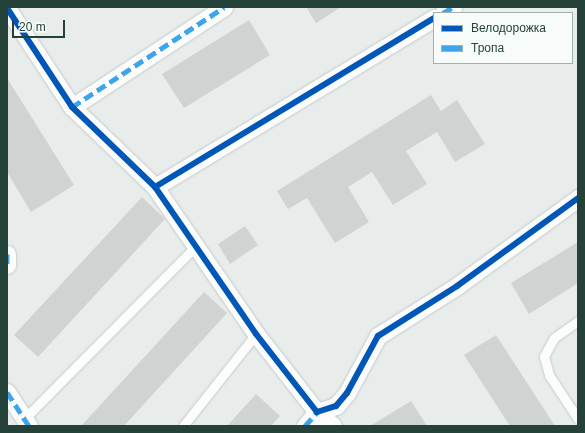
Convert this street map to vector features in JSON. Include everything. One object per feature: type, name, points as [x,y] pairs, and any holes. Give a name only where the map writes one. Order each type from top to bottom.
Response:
[{"type":"street","points":[[72,107],[224,7]]},
{"type":"street","points":[[7,8],[72,107],[155,187],[256,334],[317,412],[333,426]]},
{"type":"street","points":[[155,187],[433,19]]},
{"type":"street","points":[[305,426],[317,412],[336,406],[347,393],[378,336],[457,286],[578,198]]},
{"type":"street","points":[[7,254],[7,265]]},
{"type":"street","points":[[7,392],[27,422]]},
{"type":"lane","points":[[27,422],[196,246]]},
{"type":"lane","points":[[578,321],[554,338],[544,356],[549,374],[578,419]]},
{"type":"lane","points":[[183,426],[256,334]]},
{"type":"building","points":[[306,7],[341,7],[316,23]]},
{"type":"building","points":[[249,20],[270,55],[184,108],[162,74]]},
{"type":"building","points":[[7,78],[74,185],[31,212],[7,172]]},
{"type":"building","points":[[431,95],[441,111],[457,100],[485,144],[455,162],[437,132],[406,151],[427,184],[393,205],[372,172],[348,187],[369,222],[335,243],[307,198],[288,209],[277,191]]},
{"type":"building","points":[[142,197],[165,219],[38,357],[14,335]]},
{"type":"building","points":[[245,226],[258,245],[230,264],[218,244]]},
{"type":"building","points":[[578,242],[578,283],[529,314],[511,283]]},
{"type":"building","points":[[204,292],[227,313],[124,426],[81,426]]},
{"type":"building","points":[[496,335],[555,426],[510,426],[464,355]]},
{"type":"building","points":[[256,394],[280,416],[271,426],[227,426]]},
{"type":"building","points":[[411,401],[427,426],[370,426]]},
{"type":"marked path","points":[[72,107],[224,7]]},
{"type":"marked path","points":[[445,12],[453,7]]},
{"type":"marked path","points":[[7,254],[7,265]]},
{"type":"marked path","points":[[7,392],[29,426]]},
{"type":"marked path","points":[[305,426],[317,412]]},
{"type":"cycle path","points":[[7,8],[72,107],[155,187],[433,19]]},
{"type":"cycle path","points":[[155,187],[256,334],[317,412],[336,406],[347,393],[378,336],[457,286],[578,198]]}]
